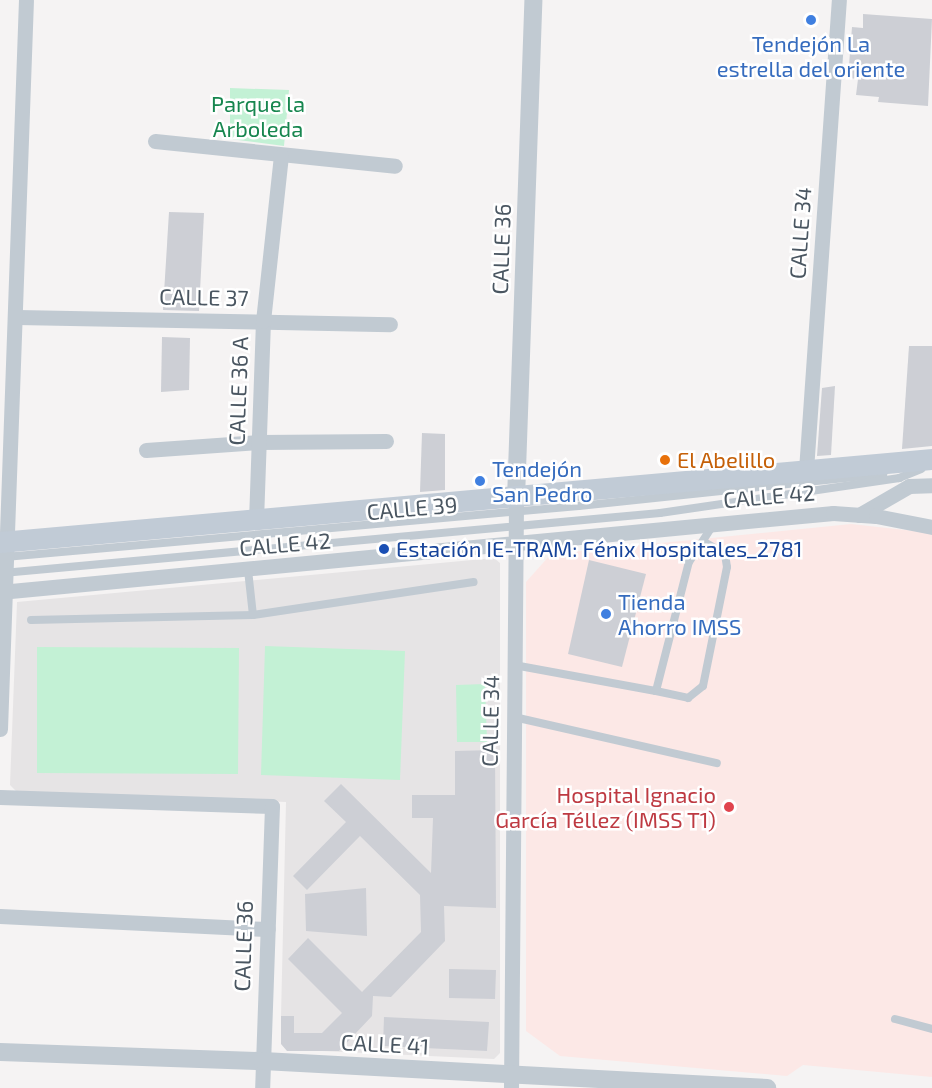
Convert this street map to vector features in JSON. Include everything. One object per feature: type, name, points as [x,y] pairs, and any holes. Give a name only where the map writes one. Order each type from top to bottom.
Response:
[{"type":"main road","name":"CALLE 39","points":[[3,549],[256,521],[515,512],[806,470],[927,464]]},
{"type":"street","points":[[0,729],[3,549],[17,317],[26,0]]},
{"type":"street","name":"CALLE 36","points":[[515,512],[533,0]]},
{"type":"street","name":"CALLE 34","points":[[806,470],[839,0]]},
{"type":"street","points":[[155,141],[281,156],[395,166]]},
{"type":"street","name":"CALLE 36 A","points":[[256,521],[262,321],[281,156]]},
{"type":"street","name":"CALLE 37","points":[[17,317],[390,324]]},
{"type":"street","points":[[146,450],[259,442],[386,441]]},
{"type":"street","points":[[859,515],[909,486],[932,485]]},
{"type":"street","name":"CALLE 34","points":[[511,1082],[515,512]]},
{"type":"street","name":"CALLE 42","points":[[2,592],[833,513],[932,527]]},
{"type":"street","name":"CALLE 36","points":[[0,796],[272,806],[262,1088]]},
{"type":"street","points":[[0,916],[268,929]]},
{"type":"street","name":"CALLE 41","points":[[0,1052],[263,1061],[511,1082],[767,1088]]},
{"type":"lane","points":[[3,573],[927,464]]},
{"type":"lane","points":[[3,549],[515,512],[787,496],[899,478],[927,464]]},
{"type":"lane","points":[[927,464],[932,469]]},
{"type":"lane","points":[[656,691],[689,562],[704,542],[713,524]]},
{"type":"lane","points":[[514,665],[688,698],[703,686],[727,567],[725,554],[704,542]]},
{"type":"lane","points":[[248,570],[253,615]]},
{"type":"lane","points":[[31,620],[253,615],[474,582]]},
{"type":"lane","points":[[513,717],[717,763]]},
{"type":"lane","points":[[895,1019],[932,1029]]},
{"type":"shaded area","name":"Hospital Ignacio García Téllez (IMSS T1)","points":[[851,524],[932,533],[932,1077],[803,1065],[787,1076],[560,1056],[526,1031],[526,582],[551,554]]},
{"type":"shaded area","points":[[494,558],[500,563],[500,1053],[494,1059],[301,1050],[301,1033],[294,1033],[294,1016],[281,1016],[286,802],[17,792],[10,785],[17,602]]},
{"type":"green space","name":"Parque la Arboleda","points":[[230,88],[289,90],[284,146],[230,139]]},
{"type":"green space","points":[[265,646],[405,651],[400,780],[261,775]]},
{"type":"green space","points":[[37,647],[239,648],[238,774],[37,773]]},
{"type":"green space","points":[[485,684],[487,742],[457,742],[456,685]]},
{"type":"building","points":[[863,14],[932,19],[928,106],[878,102],[879,97],[856,95],[858,79],[848,78],[852,27],[863,28]]},
{"type":"building","points":[[169,212],[204,213],[199,311],[163,310]]},
{"type":"building","points":[[162,337],[190,338],[189,390],[161,392]]},
{"type":"building","points":[[909,346],[932,346],[932,446],[902,449]]},
{"type":"building","points":[[835,386],[831,455],[817,456],[822,388]]},
{"type":"building","points":[[422,433],[445,434],[445,490],[420,492]]},
{"type":"building","name":"Tienda Ahorro IMSS","points":[[589,560],[646,574],[622,667],[568,654]]},
{"type":"building","points":[[495,750],[496,908],[444,906],[445,941],[391,997],[373,996],[372,1016],[339,1051],[287,1051],[281,1044],[281,1016],[294,1016],[294,1033],[322,1033],[342,1013],[288,959],[308,938],[362,992],[421,932],[420,895],[360,836],[307,890],[293,876],[346,822],[324,801],[341,784],[431,873],[433,818],[412,818],[412,795],[455,795],[455,751]]},
{"type":"building","points":[[366,888],[367,936],[306,931],[305,894]]},
{"type":"building","points":[[449,969],[496,970],[495,999],[449,998]]},
{"type":"building","points":[[384,1017],[489,1022],[487,1051],[383,1046]]},
{"type":"place","name":"Tendejón La estrella del oriente","points":[[811,20]]},
{"type":"place","name":"El Abelillo","points":[[665,460]]},
{"type":"place","name":"Tendejón San Pedro","points":[[480,481]]},
{"type":"place","name":"Estación IE-TRAM: Fénix Hospitales_2781","points":[[384,549]]},
{"type":"place","name":"Tienda Ahorro IMSS","points":[[606,614]]},
{"type":"place","name":"Hospital Ignacio García Téllez (IMSS T1)","points":[[729,807]]}]
